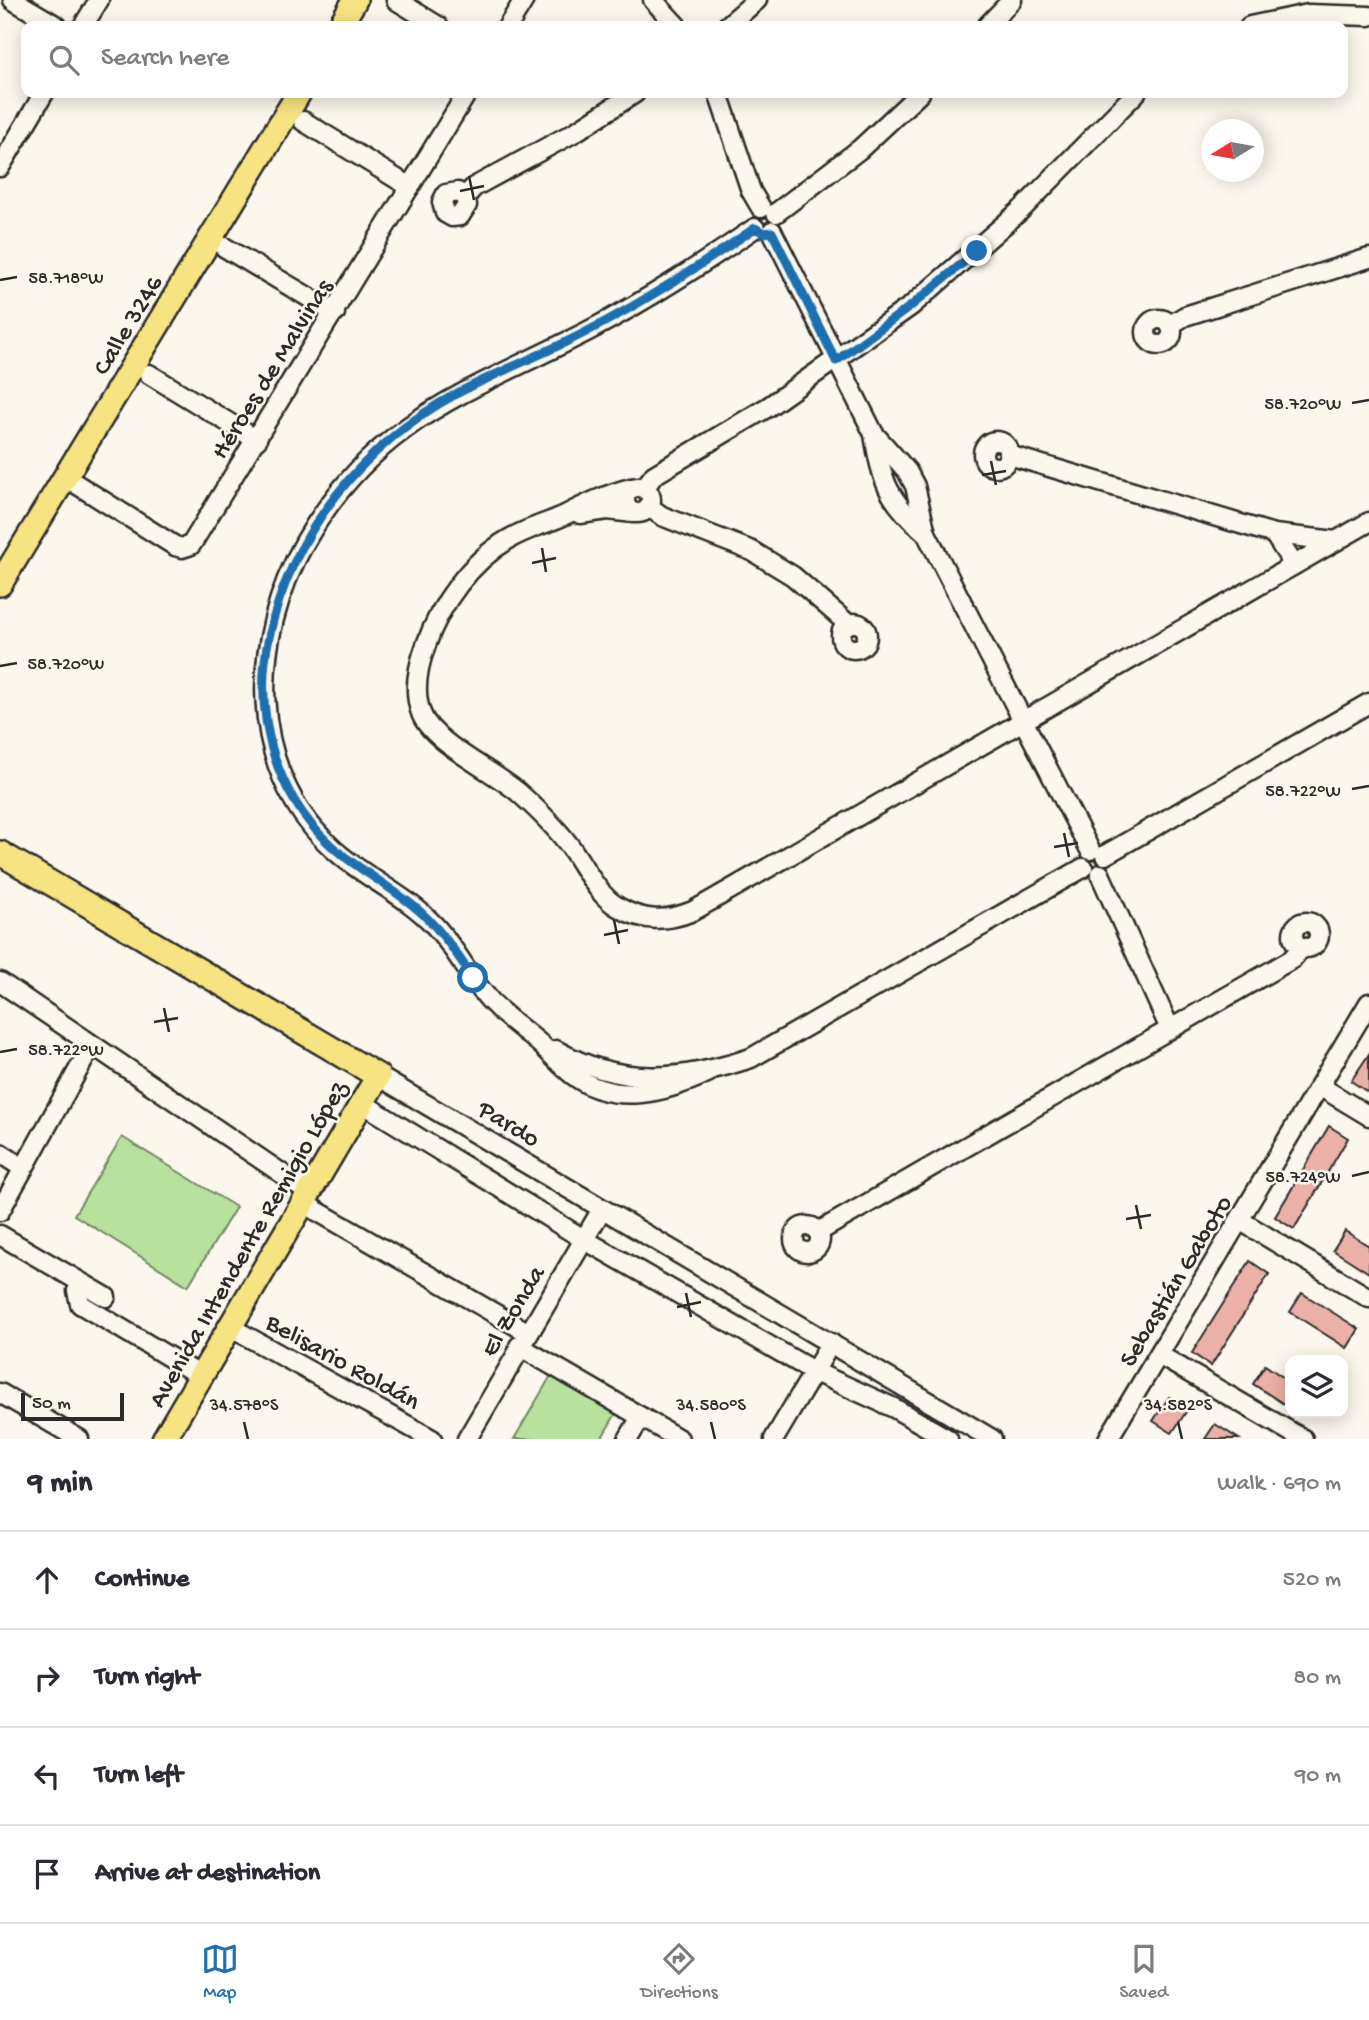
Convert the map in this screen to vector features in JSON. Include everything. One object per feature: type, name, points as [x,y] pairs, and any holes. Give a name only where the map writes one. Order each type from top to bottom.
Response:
[{"type":"main road","points":[[343,21],[355,0]]},
{"type":"main road","name":"Calle 3246","points":[[0,584],[296,98]]},
{"type":"main road","name":"Pardo","points":[[0,853],[377,1076]]},
{"type":"main road","name":"Avenida Intendente Remigio López","points":[[164,1439],[377,1076]]},
{"type":"street","points":[[13,0],[49,21]]},
{"type":"street","points":[[86,21],[99,0]]},
{"type":"street","points":[[396,0],[430,21]]},
{"type":"street","points":[[511,21],[524,0]]},
{"type":"street","points":[[653,0],[672,21]]},
{"type":"street","points":[[733,21],[757,0]]},
{"type":"street","points":[[992,21],[1012,0]]},
{"type":"street","points":[[1274,21],[1308,14],[1369,16]]},
{"type":"street","points":[[0,167],[41,98]]},
{"type":"street","name":"Héroes de Malvinas","points":[[65,477],[182,548],[191,545],[464,98]]},
{"type":"street","points":[[465,197],[474,187],[575,132],[627,98]]},
{"type":"street","points":[[720,98],[746,175],[768,211],[778,221],[626,311],[457,393],[396,434],[361,465],[322,516],[292,568],[272,624],[263,679],[267,722],[281,774],[294,800],[326,843],[342,858],[427,917],[494,1006],[573,1075],[616,1092],[652,1093],[673,1089],[772,1048],[1083,868]]},
{"type":"street","points":[[768,211],[860,149],[915,98]]},
{"type":"street","points":[[1131,98],[1079,153],[977,251],[911,306],[836,361],[768,407],[654,475],[638,488],[508,540],[482,560],[458,586],[428,638],[419,669],[417,698],[426,723],[438,736],[488,768],[533,806],[567,842],[608,900],[628,912],[657,920],[693,911],[1369,522]]},
{"type":"street","points":[[303,121],[410,187]]},
{"type":"street","points":[[763,230],[874,434],[907,471],[915,486],[926,533],[1024,722],[1097,853],[1107,863],[1100,874]]},
{"type":"street","points":[[224,247],[335,313]]},
{"type":"street","points":[[1170,324],[1185,316],[1369,258]]},
{"type":"street","points":[[149,374],[257,440]]},
{"type":"street","points":[[874,434],[879,466],[892,498],[903,514],[926,533]]},
{"type":"street","points":[[1009,455],[1273,534],[1336,541]]},
{"type":"street","points":[[638,488],[652,497],[642,510]]},
{"type":"street","points":[[556,519],[598,511],[642,510],[662,516],[752,551],[793,576],[848,624]]},
{"type":"street","points":[[1273,534],[1294,565]]},
{"type":"street","points":[[1083,868],[1083,856],[1097,853],[1369,703]]},
{"type":"street","points":[[1083,868],[1092,875],[1100,874]]},
{"type":"street","points":[[1100,874],[1170,1029]]},
{"type":"street","points":[[818,1232],[1292,959],[1302,947]]},
{"type":"street","points":[[0,982],[306,1197],[641,1417],[680,1439]]},
{"type":"street","name":"Sebastián Gaboto","points":[[1108,1439],[1198,1286],[1241,1221],[1369,1003]]},
{"type":"street","points":[[531,1037],[565,1055],[619,1073],[678,1077],[709,1072]]},
{"type":"street","points":[[0,1212],[92,1045]]},
{"type":"street","points":[[616,1092],[619,1073]]},
{"type":"street","name":"Pardo","points":[[377,1076],[992,1439]]},
{"type":"street","points":[[1321,1087],[1369,1116]]},
{"type":"street","points":[[362,1103],[585,1240],[815,1372],[894,1408],[948,1439]]},
{"type":"street","points":[[0,1153],[23,1168]]},
{"type":"street","name":"El Zonda","points":[[467,1439],[523,1339],[602,1209]]},
{"type":"street","points":[[1241,1221],[1369,1298]]},
{"type":"street","points":[[0,1235],[106,1297]]},
{"type":"street","points":[[83,1284],[77,1291],[80,1304],[201,1376]]},
{"type":"street","name":"Belisario Roldán","points":[[230,1327],[432,1439]]},
{"type":"street","points":[[774,1439],[831,1343]]},
{"type":"street","points":[[1159,1355],[1303,1439]]},
{"type":"street","points":[[0,1393],[79,1439]]},
{"type":"street","points":[[628,1439],[641,1417]]},
{"type":"green space","points":[[122,1137],[236,1207],[188,1286],[74,1215]]},
{"type":"green space","points":[[553,1372],[618,1410],[601,1439],[514,1439]]},
{"type":"building","points":[[1369,1054],[1369,1093],[1351,1081]]},
{"type":"building","points":[[1329,1126],[1348,1138],[1294,1229],[1275,1217]]},
{"type":"building","points":[[1345,1231],[1369,1246],[1369,1273],[1333,1250]]},
{"type":"building","points":[[1250,1261],[1269,1274],[1211,1366],[1192,1353]]},
{"type":"building","points":[[1302,1293],[1359,1329],[1347,1348],[1290,1312]]},
{"type":"building","points":[[1265,1365],[1285,1379],[1285,1405],[1253,1384]]},
{"type":"building","points":[[1169,1397],[1188,1409],[1172,1433],[1153,1421]]},
{"type":"building","points":[[1215,1424],[1239,1439],[1205,1439]]},
{"type":"route","points":[[473,978],[427,917],[409,902],[361,872],[326,843],[294,800],[272,747],[263,679],[272,624],[279,598],[292,568],[322,516],[361,465],[422,414],[457,393],[626,311],[689,273],[755,228],[764,233],[772,232],[836,361],[911,306],[977,251]]}]
